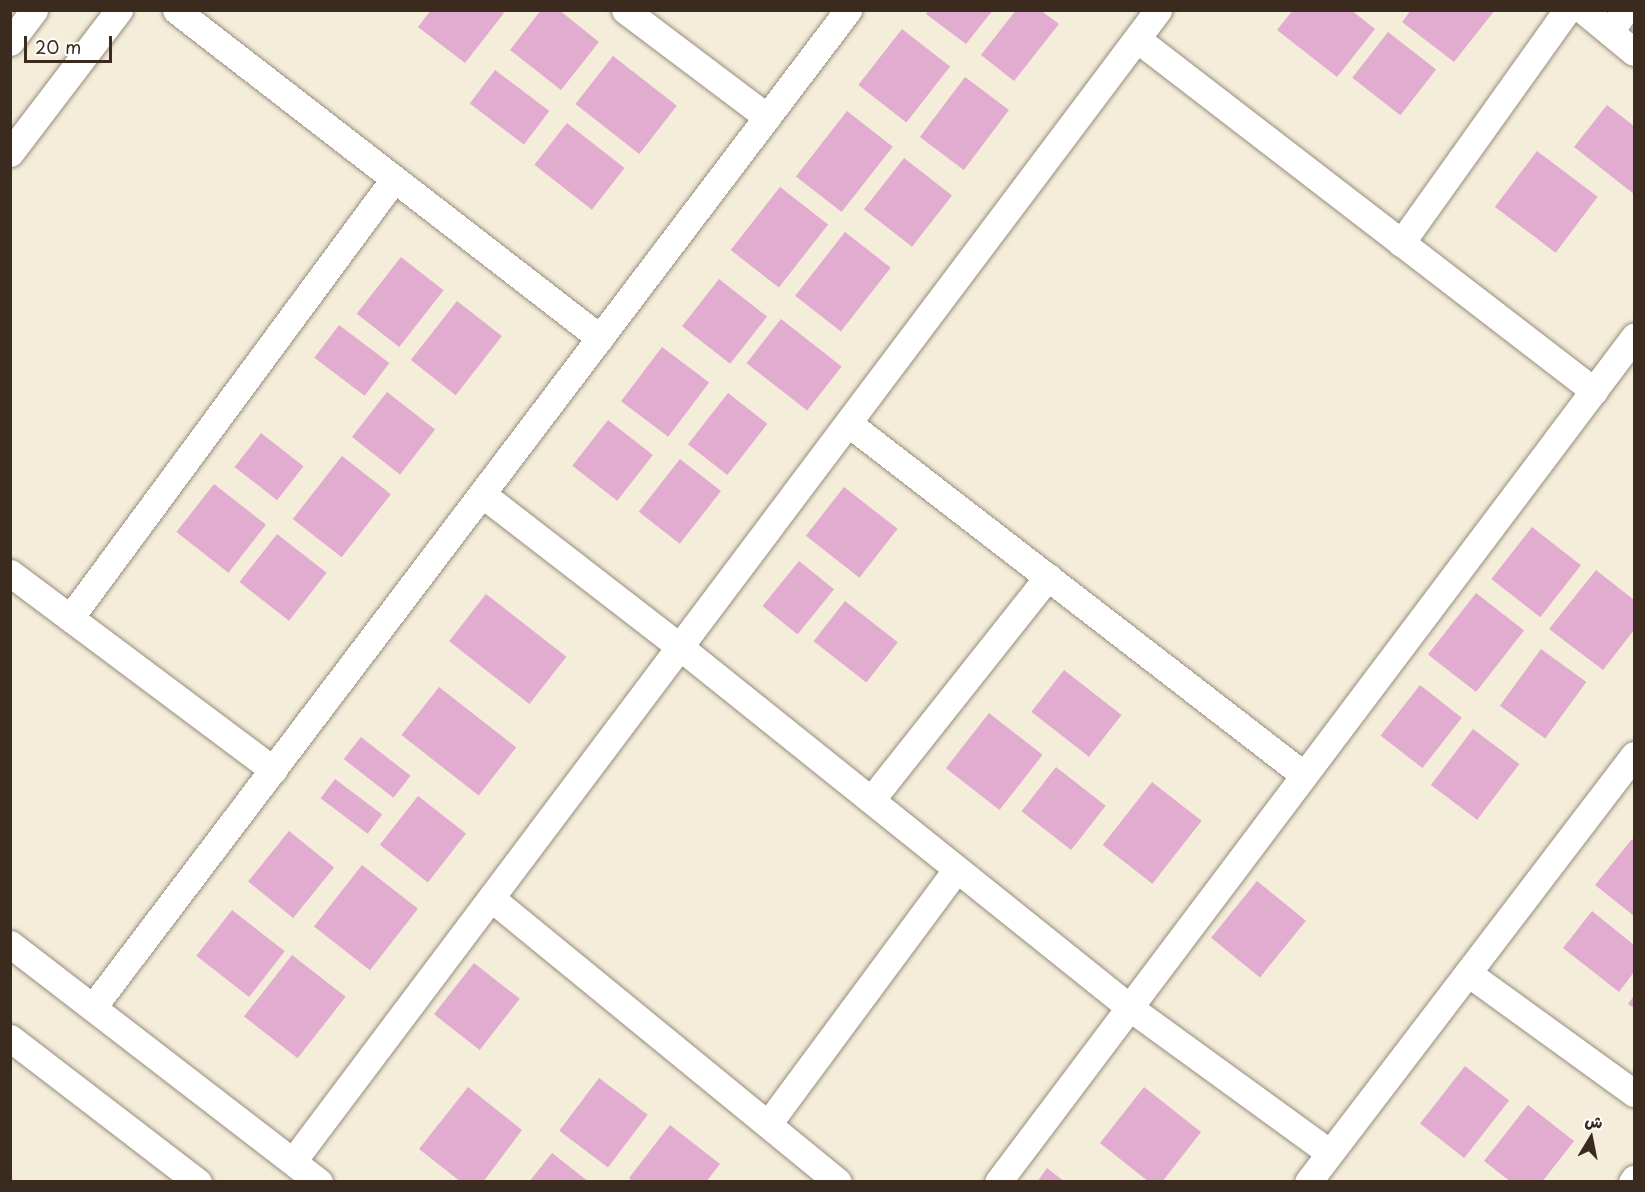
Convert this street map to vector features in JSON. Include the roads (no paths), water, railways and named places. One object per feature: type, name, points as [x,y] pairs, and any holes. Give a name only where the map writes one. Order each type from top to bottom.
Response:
[{"type":"street","points":[[10,42],[34,10]]},
{"type":"street","points":[[10,153],[119,10]]},
{"type":"street","points":[[176,10],[600,338]]},
{"type":"street","points":[[624,10],[767,117]]},
{"type":"street","points":[[93,1007],[848,10]]},
{"type":"street","points":[[293,1161],[1158,10]]},
{"type":"street","points":[[1401,243],[1567,10]]},
{"type":"street","points":[[1583,10],[1635,52]]},
{"type":"street","points":[[1610,32],[1625,10]]},
{"type":"street","points":[[1137,39],[1594,391]]},
{"type":"street","points":[[70,618],[394,179]]},
{"type":"street","points":[[998,1182],[1635,337]]},
{"type":"street","points":[[848,423],[1304,775]]},
{"type":"street","points":[[482,494],[680,647],[1129,1007],[1330,1153]]},
{"type":"street","points":[[10,573],[273,770]]},
{"type":"street","points":[[871,800],[1048,577]]},
{"type":"street","points":[[1308,1182],[1631,766]]},
{"type":"street","points":[[768,1125],[957,869]]},
{"type":"street","points":[[491,898],[838,1182]]},
{"type":"street","points":[[10,944],[319,1182]]},
{"type":"street","points":[[1468,973],[1635,1093]]},
{"type":"street","points":[[10,1038],[198,1182]]}]
